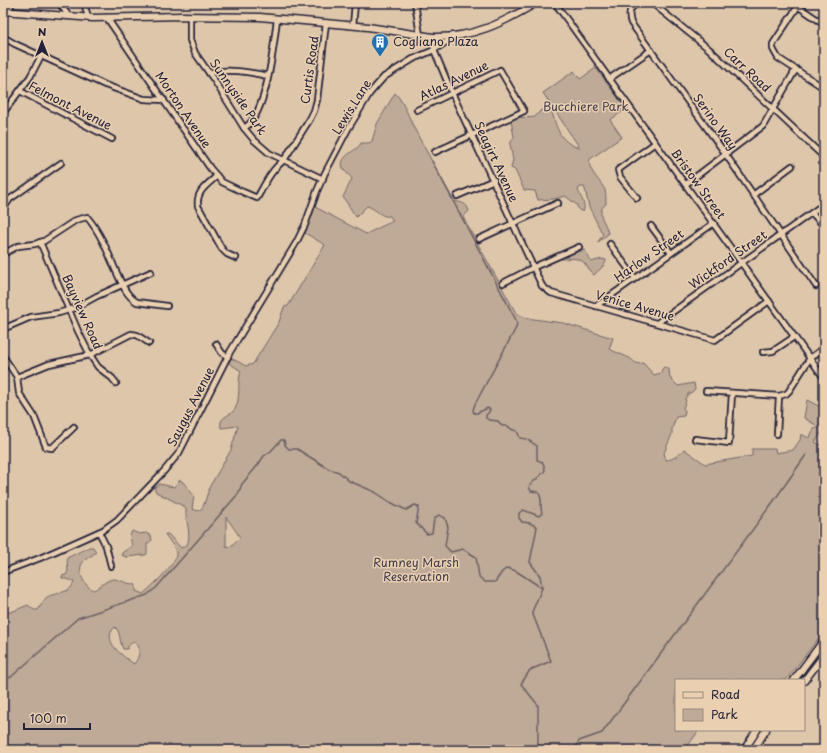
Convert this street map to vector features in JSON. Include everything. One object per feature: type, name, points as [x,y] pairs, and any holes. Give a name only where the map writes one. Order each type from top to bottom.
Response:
[{"type":"main road","points":[[3,11],[107,18],[232,16],[395,30],[433,37],[454,37],[494,26],[521,13],[535,4]]},
{"type":"main road","points":[[795,679],[824,640]]},
{"type":"main road","points":[[805,680],[824,655]]},
{"type":"main road","points":[[744,750],[756,731]]},
{"type":"main road","points":[[753,750],[765,731]]},
{"type":"street","points":[[10,11],[11,3]]},
{"type":"street","points":[[59,3],[69,16]]},
{"type":"street","points":[[84,3],[88,17]]},
{"type":"street","points":[[353,26],[355,3]]},
{"type":"street","points":[[415,3],[420,35]]},
{"type":"street","name":"Bristow Street","points":[[555,3],[824,378]]},
{"type":"street","name":"Serino Way","points":[[637,3],[631,7],[630,10],[629,16],[631,22],[726,155],[816,286]]},
{"type":"street","name":"Carr Road","points":[[653,3],[709,49],[824,157]]},
{"type":"street","points":[[824,24],[795,4],[773,44],[772,49],[778,58],[824,88]]},
{"type":"street","name":"Sunnyside Park","points":[[190,16],[190,40],[195,53],[244,128],[258,144],[269,153],[323,179]]},
{"type":"street","name":"Morton Avenue","points":[[107,18],[217,176],[222,182],[257,198]]},
{"type":"street","points":[[244,128],[249,125],[254,118],[262,100],[268,76],[277,19]]},
{"type":"street","name":"Curtis Road","points":[[257,198],[270,174],[277,165],[284,160],[314,111],[317,100],[326,23]]},
{"type":"street","points":[[3,37],[15,44],[105,85],[144,99],[164,100]]},
{"type":"street","name":"Seagirt Avenue","points":[[433,37],[434,50],[452,93],[494,180],[542,286],[549,292]]},
{"type":"street","name":"Lewis Lane","points":[[323,179],[348,129],[370,93],[384,77],[413,59],[434,50],[454,37]]},
{"type":"street","points":[[609,79],[650,50]]},
{"type":"street","points":[[3,113],[30,77],[41,56]]},
{"type":"street","points":[[686,184],[763,126],[796,69]]},
{"type":"street","points":[[209,73],[218,70],[268,76]]},
{"type":"street","name":"Atlas Avenue","points":[[417,110],[500,70],[524,111],[472,135]]},
{"type":"street","name":"Felmont Avenue","points":[[20,91],[112,139]]},
{"type":"street","points":[[435,152],[472,135]]},
{"type":"street","points":[[637,198],[620,177],[618,170],[654,143]]},
{"type":"street","points":[[3,209],[10,199],[61,163]]},
{"type":"street","points":[[753,195],[792,166]]},
{"type":"street","points":[[217,176],[199,192],[197,199],[198,206],[222,249],[226,254],[236,258]]},
{"type":"street","name":"Saugus Avenue","points":[[3,572],[40,558],[99,532],[116,520],[179,452],[228,357],[291,253],[305,225],[323,179]]},
{"type":"street","points":[[457,196],[494,180]]},
{"type":"street","points":[[479,239],[558,203]]},
{"type":"street","name":"Wickford Street","points":[[657,323],[824,204]]},
{"type":"street","points":[[812,213],[824,226]]},
{"type":"street","points":[[3,254],[18,246],[40,242],[76,220],[87,217],[95,226],[122,285],[133,300],[167,306]]},
{"type":"street","name":"Harlow Street","points":[[596,306],[714,223]]},
{"type":"street","points":[[651,226],[671,253]]},
{"type":"street","name":"Bayview Road","points":[[40,242],[90,355],[98,367],[112,378],[116,384]]},
{"type":"street","points":[[610,244],[635,278]]},
{"type":"street","points":[[503,283],[534,267],[580,247]]},
{"type":"street","points":[[3,329],[31,317],[59,313],[75,308],[97,296],[151,272]]},
{"type":"street","name":"Venice Avenue","points":[[549,292],[715,340],[768,301]]},
{"type":"street","points":[[17,377],[49,364],[90,355],[134,333],[149,343]]},
{"type":"street","points":[[763,352],[774,350],[794,337]]},
{"type":"street","points":[[216,344],[222,354],[228,357]]},
{"type":"street","points":[[706,391],[779,396],[786,394],[810,358],[824,348]]},
{"type":"street","points":[[3,356],[17,377],[19,393],[34,416],[46,447],[52,448],[74,427]]},
{"type":"street","points":[[695,439],[729,443],[732,393]]},
{"type":"street","points":[[777,434],[779,396]]},
{"type":"street","points":[[99,532],[106,546],[111,566]]},
{"type":"green space","name":"Bucchiere Park","points":[[596,68],[626,109],[610,120],[622,137],[590,159],[589,163],[594,175],[603,186],[606,195],[606,204],[601,211],[601,215],[608,234],[597,243],[603,235],[589,207],[584,187],[580,187],[578,190],[584,204],[583,212],[579,210],[576,204],[565,196],[554,199],[538,200],[535,191],[524,190],[515,170],[511,168],[513,160],[510,144],[514,137],[511,121],[520,118],[535,117],[540,111],[550,107],[562,137],[567,142],[580,148],[543,93],[574,71],[580,79]]},
{"type":"green space","name":"Rumney Marsh Reservation","points":[[395,93],[403,105],[454,201],[463,203],[467,206],[469,211],[463,217],[516,313],[526,318],[563,323],[613,338],[609,349],[638,364],[643,363],[654,375],[661,373],[664,367],[669,369],[670,378],[678,386],[694,383],[695,389],[688,394],[685,399],[686,401],[683,408],[685,411],[684,416],[676,417],[672,434],[664,453],[666,460],[676,456],[684,449],[705,464],[752,456],[752,449],[775,449],[776,453],[793,450],[800,440],[801,434],[809,438],[814,429],[819,427],[804,418],[807,400],[824,409],[824,429],[815,442],[820,445],[824,440],[824,631],[787,679],[675,679],[675,731],[698,731],[685,750],[3,750],[3,612],[11,612],[28,605],[34,610],[38,610],[47,597],[70,589],[74,582],[62,578],[62,576],[66,575],[68,571],[67,558],[89,547],[93,547],[96,552],[83,562],[80,570],[82,579],[91,589],[94,590],[107,581],[115,579],[135,584],[136,591],[143,594],[173,563],[176,553],[165,534],[168,534],[181,548],[187,545],[189,532],[186,509],[185,507],[156,492],[154,488],[159,484],[174,487],[180,480],[194,496],[192,509],[198,511],[203,507],[210,486],[231,450],[238,426],[221,428],[221,421],[233,412],[238,400],[241,371],[229,363],[231,358],[246,366],[253,364],[279,322],[284,307],[288,306],[325,245],[305,233],[315,207],[366,234],[393,221],[390,216],[381,215],[374,209],[367,206],[356,217],[343,197],[352,179],[344,170],[342,165],[343,161],[361,143],[369,143],[372,141],[377,124]],"holes":[[[226,517],[240,537],[230,547],[226,546]],[[115,627],[123,649],[127,649],[130,644],[133,643],[138,645],[139,654],[134,664],[120,653],[112,643],[110,638],[111,632]]]},
{"type":"green space","points":[[585,250],[591,262],[602,259],[606,260],[603,266],[594,275],[581,260],[561,259],[561,257],[565,255]]},
{"type":"green space","points":[[132,531],[139,534],[146,533],[151,536],[152,540],[147,544],[147,554],[127,557],[121,555],[132,546],[130,536]]},
{"type":"waterway","points":[[432,161],[517,322],[516,328],[473,410],[474,413],[477,413],[488,408],[490,410],[486,415],[486,418],[489,420],[498,421],[502,426],[508,426],[517,431],[520,438],[527,439],[537,446],[537,460],[543,463],[545,470],[529,487],[531,491],[538,492],[540,495],[542,513],[539,516],[523,510],[519,513],[519,518],[522,522],[530,523],[537,527],[530,562],[540,576],[542,588]]},
{"type":"waterway","points":[[3,679],[11,677],[78,618],[147,595],[156,588],[238,494],[242,484],[264,456],[281,440],[284,440],[285,445],[289,449],[297,449],[329,469],[339,472],[349,481],[375,492],[406,510],[415,505],[419,507],[416,523],[427,534],[432,533],[434,519],[439,515],[445,518],[448,527],[445,546],[451,552],[463,549],[476,557],[479,577],[485,582],[495,582],[507,568],[516,571],[542,588],[532,612],[551,661],[530,670],[521,684],[538,705],[538,750]]},
{"type":"waterway","points":[[574,750],[579,741],[602,733],[773,502],[806,455]]},
{"type":"place","name":"Cogliano Plaza","points":[[380,57]]}]
